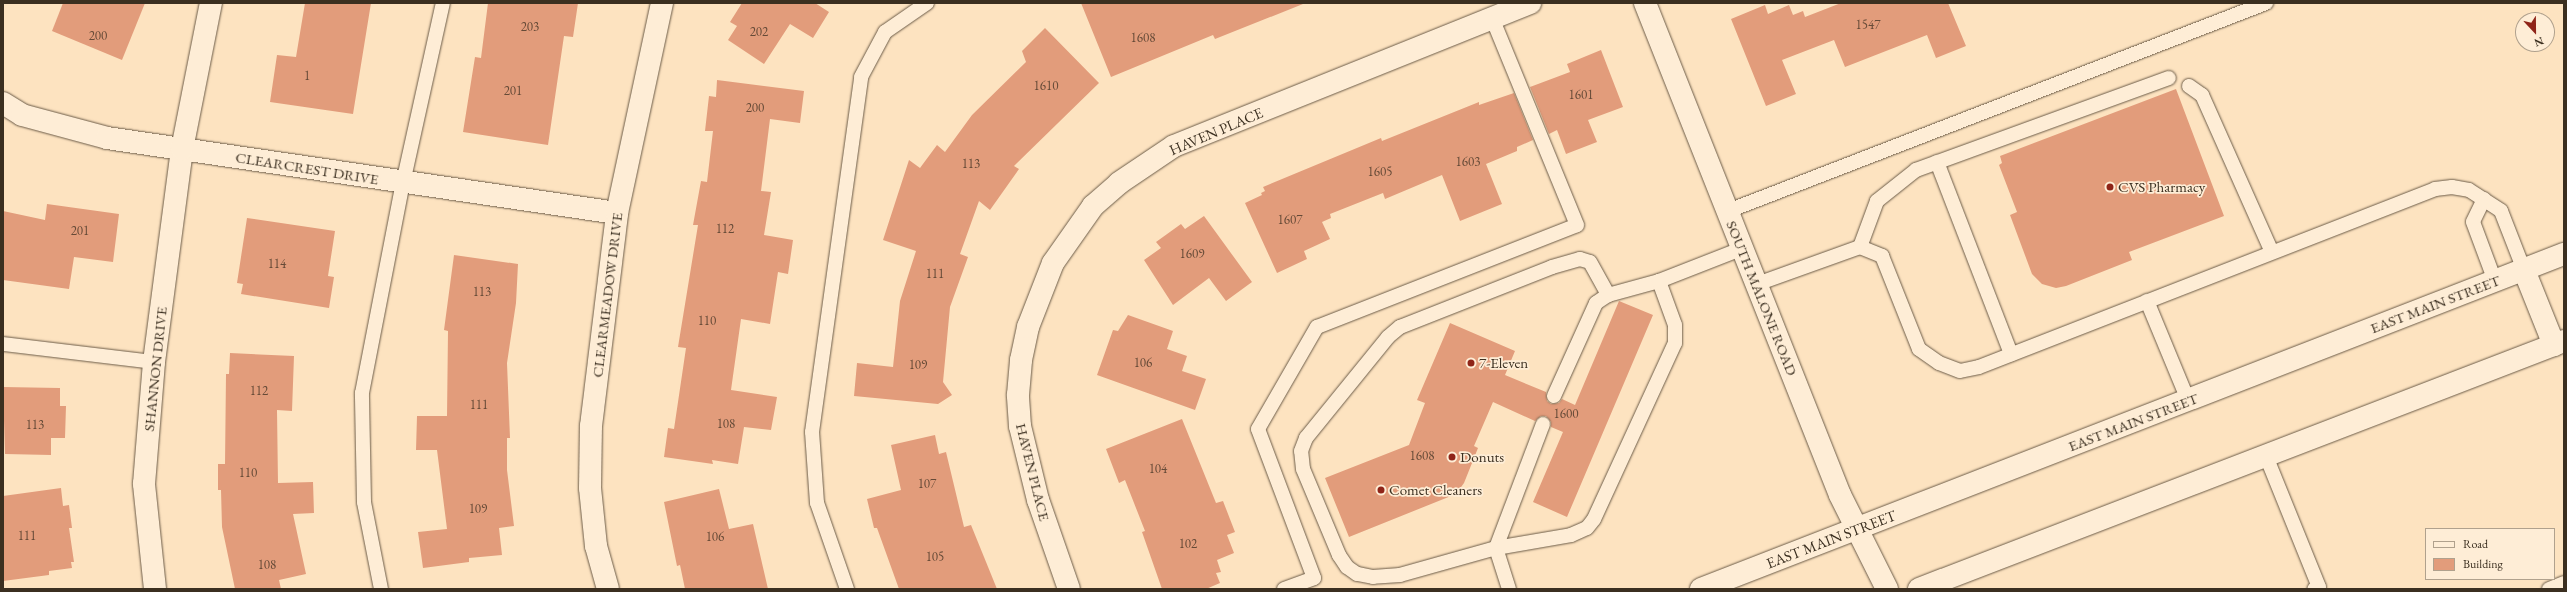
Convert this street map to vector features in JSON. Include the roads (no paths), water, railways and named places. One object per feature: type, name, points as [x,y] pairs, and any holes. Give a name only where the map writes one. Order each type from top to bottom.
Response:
[{"type":"street","name":"SHANNON DRIVE","points":[[155,589],[144,484],[154,362],[182,149],[211,3]]},
{"type":"street","name":"CLEARMEADOW DRIVE","points":[[608,589],[596,546],[590,488],[591,426],[617,213],[662,3]]},
{"type":"street","name":"HAVEN PLACE","points":[[1069,589],[1038,500],[1020,426],[1018,395],[1021,360],[1028,327],[1053,263],[1063,245],[1093,206],[1119,183],[1174,146],[1530,3]]},
{"type":"street","name":"SOUTH MALONE ROAD","points":[[1645,3],[1840,494],[1887,589]]},
{"type":"street","name":"CLEARCREST DRIVE","points":[[3,103],[22,115],[107,138],[403,183],[617,213]]},
{"type":"street","name":"EAST MAIN STREET","points":[[1701,589],[1858,530],[2564,254]]},
{"type":"street","points":[[1919,589],[2266,456],[2561,347],[2524,270]]},
{"type":"lane","points":[[381,589],[364,502],[362,393],[403,183],[443,3]]},
{"type":"lane","points":[[847,589],[816,503],[812,432],[861,77],[885,32],[927,3]]},
{"type":"lane","points":[[1728,211],[2266,3]]},
{"type":"lane","points":[[1284,589],[1314,578],[1258,429],[1317,327],[1577,225],[1492,18]]},
{"type":"lane","points":[[1860,247],[1876,201],[1916,170],[2169,78]]},
{"type":"lane","points":[[2189,86],[2202,95],[2272,252]]},
{"type":"lane","points":[[1937,162],[2011,354]]},
{"type":"lane","points":[[1756,284],[1860,247],[1882,256],[1919,349],[1939,364],[1960,371],[1979,367],[2435,189],[2452,187],[2469,190],[2501,211],[2524,270]]},
{"type":"lane","points":[[2484,199],[2473,222],[2495,281]]},
{"type":"lane","points":[[1554,396],[1596,303],[1608,295],[1659,281],[1742,248]]},
{"type":"lane","points":[[1608,295],[1590,262],[1580,259],[1552,266],[1400,327],[1388,337],[1306,438],[1301,451],[1303,469],[1339,555],[1347,567],[1357,574],[1373,577],[1400,575],[1496,548],[1571,535],[1586,528],[1594,519],[1675,343],[1675,325],[1659,281]]},
{"type":"lane","points":[[2147,301],[2188,400]]},
{"type":"lane","points":[[3,344],[154,362]]},
{"type":"lane","points":[[1509,589],[1496,548],[1543,424]]},
{"type":"lane","points":[[2266,456],[2319,587],[2314,589]]},
{"type":"lane","points":[[2549,589],[2564,583]]},
{"type":"place","name":"CVS Pharmacy","points":[[2110,187]]},
{"type":"place","name":"7-Eleven","points":[[1471,363]]},
{"type":"place","name":"Donuts","points":[[1452,457]]},
{"type":"place","name":"Comet Cleaners","points":[[1381,490]]}]
